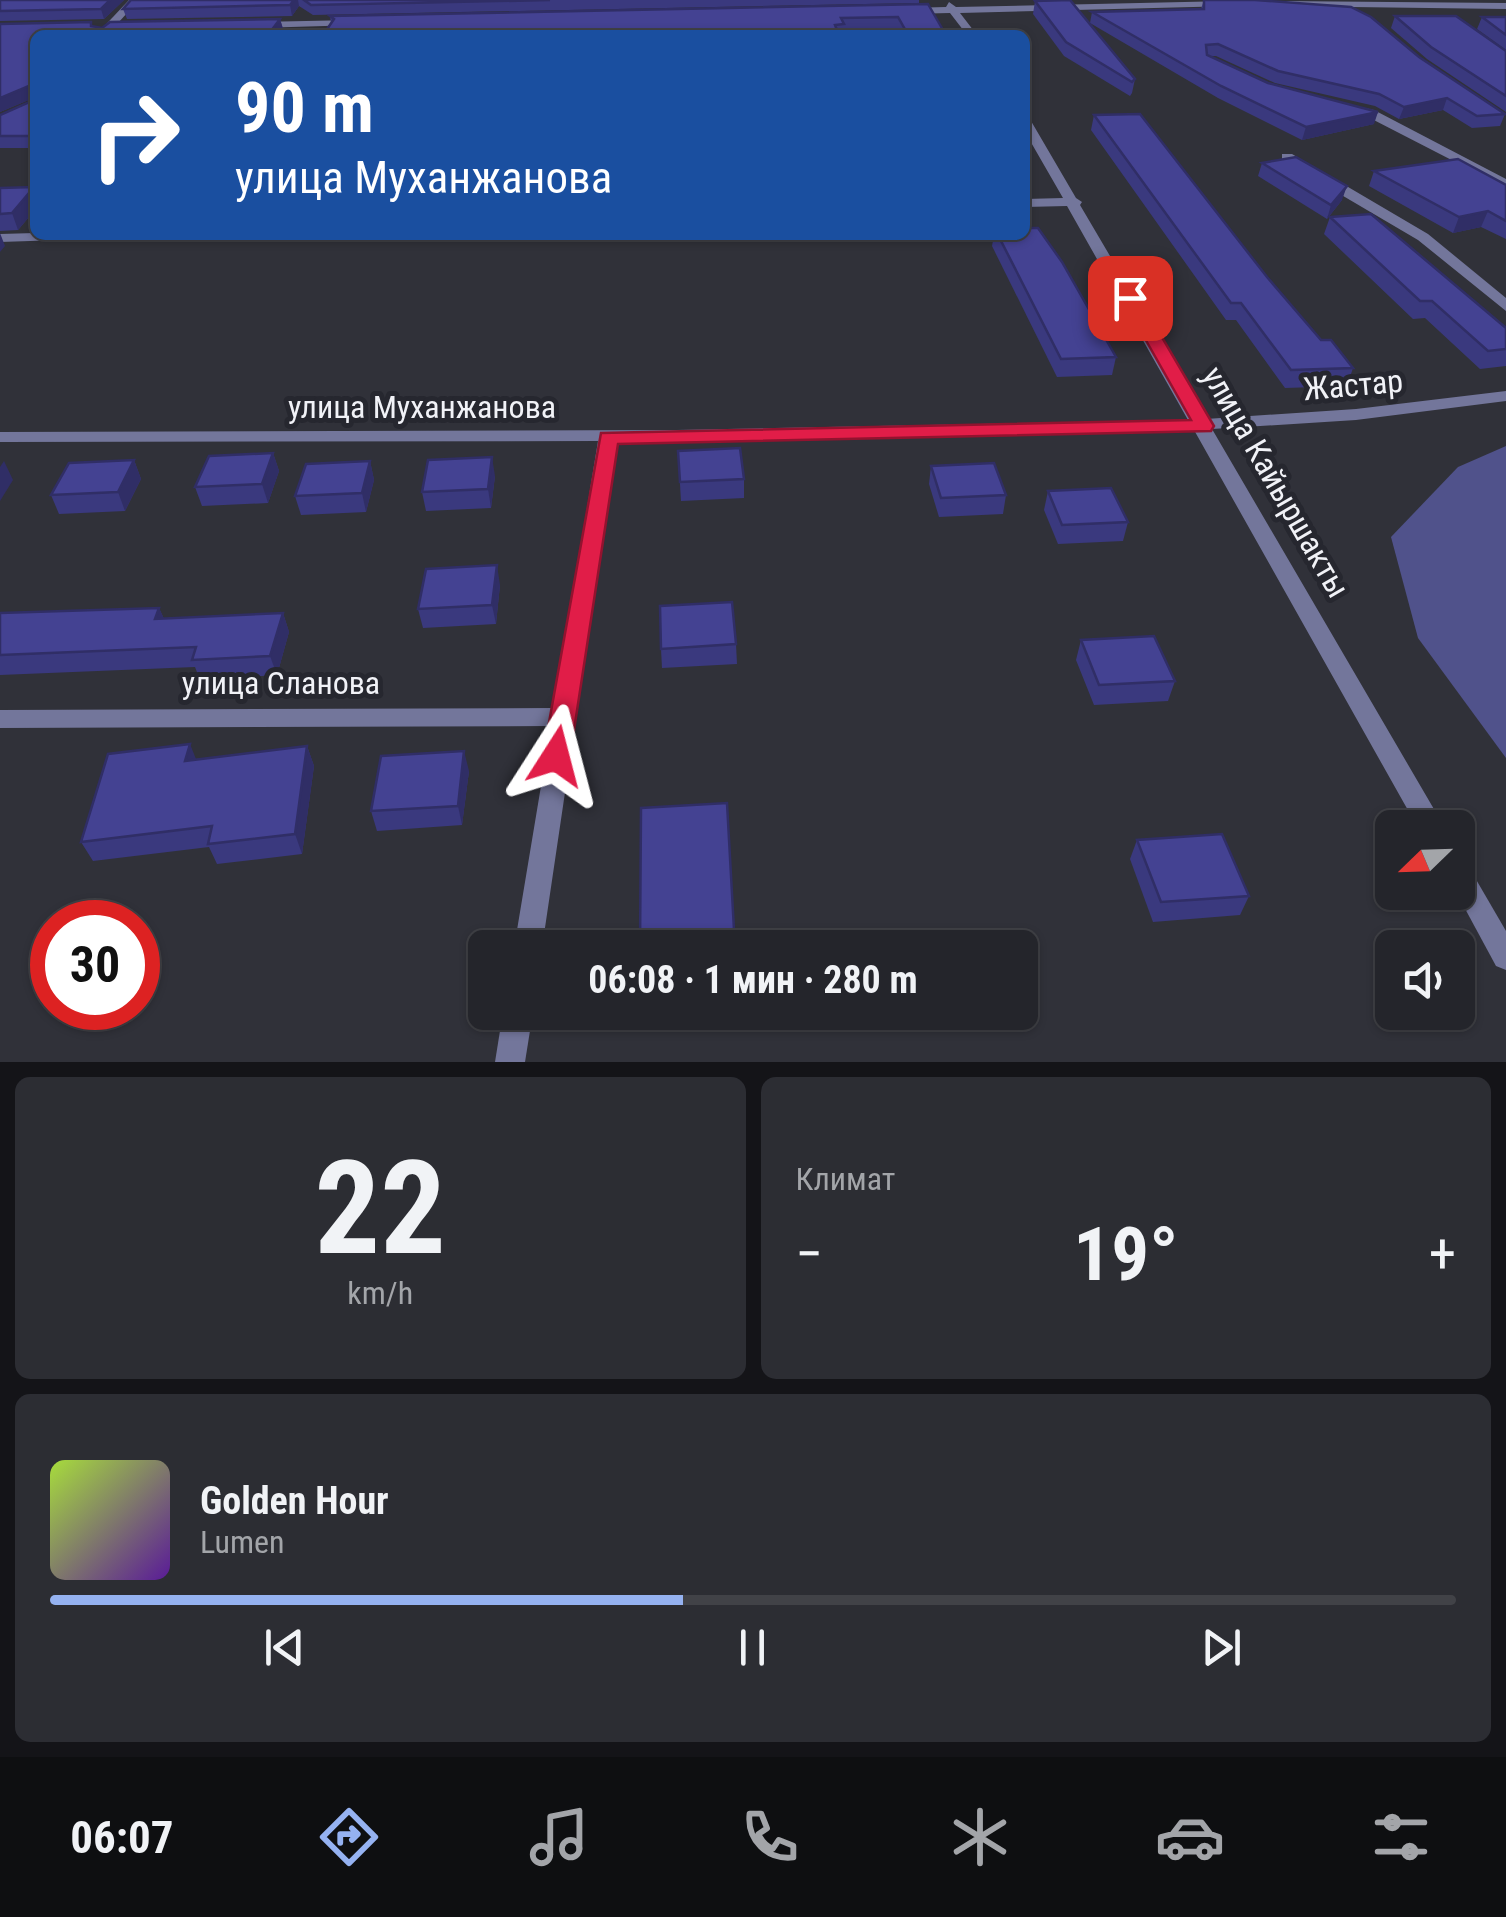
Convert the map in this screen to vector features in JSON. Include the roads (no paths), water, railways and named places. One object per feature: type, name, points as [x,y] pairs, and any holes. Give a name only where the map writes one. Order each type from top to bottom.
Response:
[{"type":"street","points":[[106,30],[134,0]]},
{"type":"street","points":[[942,0],[956,10],[969,30]]},
{"type":"street","points":[[897,12],[1114,3],[1249,4]]},
{"type":"street","points":[[1269,4],[1506,6]]},
{"type":"street","points":[[1351,4],[1374,23]]},
{"type":"street","points":[[1432,4],[1448,16]]},
{"type":"street","points":[[245,26],[363,23]]},
{"type":"street","points":[[115,30],[126,28]]},
{"type":"street","points":[[88,29],[93,30]]},
{"type":"street","points":[[1337,105],[1370,113],[1506,184]]},
{"type":"street","name":"улица Кайыршакты","points":[[1030,129],[1422,810]]},
{"type":"street","points":[[1288,157],[1423,237],[1506,306]]},
{"type":"street","points":[[1030,204],[1075,202]]},
{"type":"street","points":[[0,238],[30,237]]},
{"type":"street","name":"Жастар","points":[[1204,426],[1405,412],[1506,396]]},
{"type":"street","name":"улица Муханжанова","points":[[0,437],[608,438],[1204,426]]},
{"type":"street","points":[[531,930],[608,438]]},
{"type":"street","name":"улица Сланова","points":[[0,720],[562,717]]},
{"type":"street","points":[[1475,902],[1506,958]]},
{"type":"street","points":[[510,1062],[515,1030]]}]
